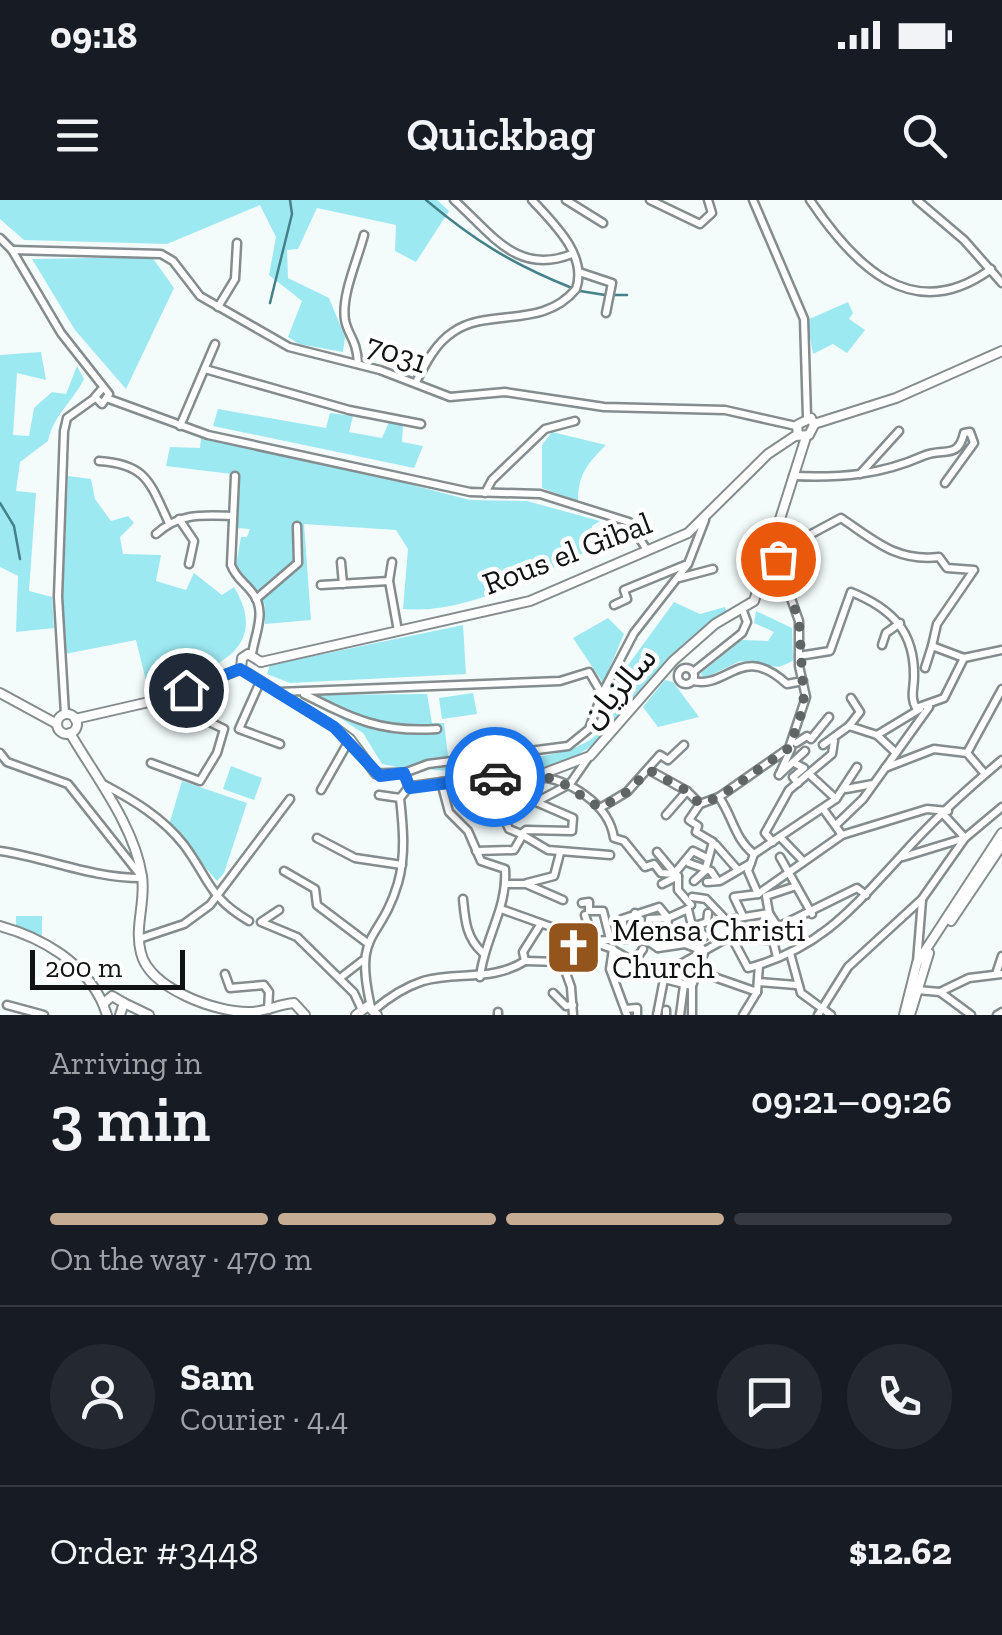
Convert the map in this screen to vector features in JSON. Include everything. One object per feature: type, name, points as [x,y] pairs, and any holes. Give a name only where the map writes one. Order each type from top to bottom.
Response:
[{"type":"street","points":[[454,200],[517,256],[536,263],[572,254]]},
{"type":"street","points":[[416,382],[431,352],[462,326],[525,317],[556,306],[576,289],[579,272],[572,254],[561,233],[532,200]]},
{"type":"street","points":[[566,200],[602,223]]},
{"type":"street","points":[[650,200],[700,224],[712,213],[708,200]]},
{"type":"street","points":[[754,200],[804,319],[811,420]]},
{"type":"street","points":[[810,200],[855,262],[900,286],[940,290],[972,282],[991,269]]},
{"type":"street","points":[[917,200],[1002,282]]},
{"type":"street","points":[[358,364],[356,336],[344,317],[364,235]]},
{"type":"street","points":[[0,238],[12,250],[109,399]]},
{"type":"street","points":[[218,307],[235,279],[237,243]]},
{"type":"street","name":"7031","points":[[12,250],[161,254],[173,261],[200,296],[290,348],[358,364],[450,397],[505,392],[604,407],[725,410],[800,433]]},
{"type":"street","points":[[579,272],[612,283],[606,314]]},
{"type":"street","points":[[180,426],[215,344]]},
{"type":"street","points":[[803,682],[788,684],[776,672],[760,667],[730,670],[707,682],[693,676],[742,633],[747,622],[743,612],[758,591],[793,476],[800,433],[811,420],[862,412],[1002,350]]},
{"type":"street","points":[[204,368],[349,410],[421,424]]},
{"type":"street","points":[[57,724],[65,714],[58,614],[64,431],[67,418],[101,390]]},
{"type":"street","points":[[96,398],[102,404],[109,399]]},
{"type":"street","points":[[109,399],[180,426],[485,493],[540,494],[629,522],[647,550]]},
{"type":"street","name":"Rous el Gibal","points":[[261,662],[506,609],[647,550],[705,520],[741,478],[811,420]]},
{"type":"street","points":[[485,493],[492,480],[545,429],[575,421]]},
{"type":"street","points":[[859,474],[899,430]]},
{"type":"street","points":[[793,476],[896,470],[935,453],[954,452],[962,445],[964,433],[970,432],[974,442],[945,483]]},
{"type":"street","points":[[99,461],[129,465],[147,476],[169,522]]},
{"type":"street","points":[[235,476],[231,565],[236,578],[256,598],[261,620],[252,654]]},
{"type":"street","points":[[156,534],[179,519],[231,516]]},
{"type":"street","points":[[778,559],[787,547],[841,518],[883,549],[918,559],[939,557],[947,568],[974,570],[936,624],[926,668]]},
{"type":"street","points":[[179,519],[194,540],[189,564]]},
{"type":"street","points":[[65,714],[75,719],[186,690],[240,669],[350,739],[376,774],[404,773],[428,764],[568,746],[588,729],[634,633],[688,564],[705,520]]},
{"type":"street","points":[[256,598],[298,563],[297,526]]},
{"type":"street","points":[[772,545],[799,621],[798,656],[806,697],[794,742],[776,772],[779,775],[796,764],[805,751]]},
{"type":"street","points":[[341,562],[343,584]]},
{"type":"street","points":[[392,562],[389,582],[398,631]]},
{"type":"street","points":[[614,605],[627,599],[624,590],[688,564]]},
{"type":"street","points":[[678,578],[713,569]]},
{"type":"street","points":[[320,585],[389,582]]},
{"type":"street","points":[[798,656],[830,651],[851,592],[892,612],[900,623],[913,651],[911,697],[924,708]]},
{"type":"street","name":"سالزيان","points":[[410,788],[441,782],[534,777],[590,756],[674,662],[715,624],[743,612]]},
{"type":"street","points":[[882,644],[886,633],[900,623]]},
{"type":"street","points":[[932,646],[964,658],[1002,650]]},
{"type":"street","points":[[252,654],[261,662],[239,730],[280,744]]},
{"type":"street","points":[[240,669],[242,658],[252,654]]},
{"type":"street","points":[[877,735],[944,698],[964,658]]},
{"type":"street","points":[[278,692],[560,681],[588,672],[602,694]]},
{"type":"street","points":[[152,763],[200,781],[217,753],[224,729],[194,715],[186,690]]},
{"type":"street","points":[[967,753],[1002,690]]},
{"type":"street","points":[[0,693],[57,724],[62,732],[70,733]]},
{"type":"street","points":[[302,693],[355,720],[396,732],[437,729]]},
{"type":"street","points":[[823,746],[860,712],[851,698]]},
{"type":"street","points":[[994,707],[1002,711]]},
{"type":"street","points":[[838,824],[873,784],[924,708]]},
{"type":"street","points":[[705,871],[714,842],[696,832],[698,826],[688,820],[700,804],[719,797],[794,742],[806,736],[810,739],[829,717]]},
{"type":"street","points":[[70,733],[75,719]]},
{"type":"street","points":[[822,726],[835,739]]},
{"type":"street","points":[[849,726],[855,732],[877,735],[894,751]]},
{"type":"street","points":[[70,733],[102,783],[142,878],[139,938],[144,964],[166,984],[237,1011],[268,1010],[294,1003],[305,1015]]},
{"type":"street","points":[[322,790],[350,739]]},
{"type":"street","points":[[803,861],[766,833],[770,820],[798,783],[832,754],[835,739]]},
{"type":"street","points":[[600,808],[627,792],[660,756],[668,760],[684,745]]},
{"type":"street","points":[[884,768],[934,749],[967,753],[985,774]]},
{"type":"street","points":[[1,756],[68,784],[142,878]]},
{"type":"street","points":[[476,851],[514,850],[526,830],[572,831],[573,818],[536,802],[570,784],[590,756]]},
{"type":"street","points":[[710,903],[726,920],[728,937],[748,968],[815,942],[1002,760]]},
{"type":"street","points":[[796,764],[804,768],[793,776],[798,783]]},
{"type":"street","points":[[707,882],[737,869],[824,810],[845,790],[857,768]]},
{"type":"street","points":[[649,770],[687,791],[700,804]]},
{"type":"street","points":[[400,798],[410,788],[404,773]]},
{"type":"street","points":[[810,774],[836,800]]},
{"type":"street","points":[[534,777],[555,778],[570,784],[600,808],[614,838],[624,840],[645,868],[654,864],[661,873],[683,877]]},
{"type":"street","points":[[441,782],[449,812],[468,831],[482,861],[506,869],[501,909],[483,953],[480,977]]},
{"type":"street","points":[[102,783],[164,822],[216,898],[249,921]]},
{"type":"street","points":[[845,790],[873,784]]},
{"type":"street","points":[[666,816],[687,791]]},
{"type":"street","points":[[379,794],[400,798]]},
{"type":"street","points":[[719,797],[752,859]]},
{"type":"street","points":[[368,1011],[363,960],[366,942],[395,892],[402,865],[405,826],[400,798]]},
{"type":"street","points":[[139,938],[184,924],[216,898],[290,800]]},
{"type":"street","points":[[818,1015],[848,967],[922,899],[965,838],[1002,806]]},
{"type":"street","points":[[824,810],[838,824],[842,836]]},
{"type":"street","points":[[743,916],[734,898],[758,894],[842,836],[927,810],[946,813],[965,838]]},
{"type":"street","points":[[479,818],[502,814],[509,829],[560,853],[610,855]]},
{"type":"street","points":[[917,963],[1002,834]]},
{"type":"street","points":[[317,838],[354,858],[402,865]]},
{"type":"street","points":[[898,858],[965,838]]},
{"type":"street","points":[[716,845],[737,869]]},
{"type":"street","points":[[727,855],[743,845]]},
{"type":"street","points":[[913,990],[925,958],[1002,845]]},
{"type":"street","points":[[692,903],[678,890],[693,850],[707,858]]},
{"type":"street","points":[[0,851],[36,856],[90,874],[142,878]]},
{"type":"street","points":[[657,852],[699,887],[692,903],[695,926],[704,936],[698,942],[704,951]]},
{"type":"street","points":[[506,884],[526,884],[554,876],[560,853]]},
{"type":"street","points":[[780,857],[812,914]]},
{"type":"street","points":[[752,859],[748,871],[758,894]]},
{"type":"street","points":[[690,862],[718,880]]},
{"type":"street","points":[[284,871],[317,890],[317,906],[366,942]]},
{"type":"street","points":[[662,884],[705,871]]},
{"type":"street","points":[[526,884],[563,900]]},
{"type":"street","points":[[778,927],[769,913],[766,896],[796,886]]},
{"type":"street","points":[[776,957],[772,941],[778,927],[812,914],[858,888],[866,895]]},
{"type":"street","points":[[644,939],[649,918],[668,918],[692,903],[710,903],[717,896]]},
{"type":"street","points":[[462,899],[465,925],[473,944],[483,953]]},
{"type":"street","points":[[907,1015],[917,963],[922,899]]},
{"type":"street","points":[[582,903],[590,902],[589,911],[604,911],[610,939]]},
{"type":"street","points":[[730,911],[738,906]]},
{"type":"street","points":[[626,937],[622,919],[659,907],[668,918],[667,930],[657,933],[658,948]]},
{"type":"street","points":[[501,909],[613,950],[661,978],[688,985]]},
{"type":"street","points":[[280,910],[261,922],[297,937],[368,1011]]},
{"type":"street","points":[[635,913],[644,939]]},
{"type":"street","points":[[695,926],[707,922],[708,913]]},
{"type":"street","points":[[726,920],[769,913]]},
{"type":"street","points":[[567,935],[588,924],[586,915]]},
{"type":"street","points":[[524,960],[523,952],[540,925]]},
{"type":"street","points":[[0,926],[41,942],[81,968],[103,1010],[116,996]]},
{"type":"street","points":[[590,941],[626,937],[644,939],[658,948],[686,944],[704,951]]},
{"type":"street","points":[[650,983],[728,937],[772,941]]},
{"type":"street","points":[[634,962],[643,949]]},
{"type":"street","points":[[613,950],[610,968],[626,1012],[637,1008],[637,1015]]},
{"type":"street","points":[[680,1015],[688,985],[698,971],[704,951]]},
{"type":"street","points":[[790,953],[801,993],[831,1015]]},
{"type":"street","points":[[913,990],[940,992],[969,978],[999,974],[1002,956]]},
{"type":"street","points":[[340,978],[363,960]]},
{"type":"street","points":[[368,1011],[425,980],[480,977],[524,960],[562,962],[572,1015]]},
{"type":"street","points":[[743,1015],[756,992],[759,965]]},
{"type":"street","points":[[698,971],[756,992]]},
{"type":"street","points":[[225,974],[230,988],[259,984],[268,988],[268,1010]]},
{"type":"street","points":[[657,1015],[661,978]]},
{"type":"street","points":[[758,982],[797,985]]},
{"type":"street","points":[[92,985],[149,1015]]},
{"type":"street","points":[[688,985],[692,1015]]},
{"type":"street","points":[[940,992],[972,1015]]},
{"type":"street","points":[[553,993],[566,1006],[572,1005]]},
{"type":"street","points":[[120,1015],[124,1003]]},
{"type":"street","points":[[6,1004],[44,1015]]},
{"type":"street","points":[[132,1015],[149,1015]]},
{"type":"shaded area","points":[[0,200],[437,200],[449,211],[416,262],[395,251],[396,225],[317,208],[298,249],[287,250],[288,278],[329,298],[345,337],[343,352],[299,344],[288,337],[302,301],[269,275],[276,237],[260,205],[167,244],[24,240],[0,219]]},
{"type":"shaded area","points":[[152,257],[174,288],[126,389],[75,330],[32,259]]},
{"type":"shaded area","points":[[848,302],[853,313],[849,319],[865,330],[847,353],[833,344],[813,354],[807,320]]},
{"type":"shaded area","points":[[41,352],[46,380],[17,373],[13,435],[29,436],[34,408],[52,392],[66,394],[77,366],[84,379],[54,423],[48,441],[20,462],[16,491],[36,493],[29,591],[52,597],[54,628],[16,632],[18,576],[0,567],[0,355]]},
{"type":"shaded area","points":[[218,409],[326,428],[330,413],[353,416],[349,432],[382,438],[389,422],[403,425],[402,442],[423,446],[414,468],[213,426]]},
{"type":"shaded area","points":[[552,432],[606,445],[585,470],[578,501],[542,488],[542,445]]},
{"type":"shaded area","points":[[201,438],[320,461],[470,500],[527,501],[600,521],[592,526],[593,549],[501,591],[427,609],[403,609],[408,549],[396,530],[304,524],[311,620],[265,624],[265,605],[235,571],[241,537],[247,537],[250,529],[236,528],[240,475],[166,466],[170,447],[200,448]]},
{"type":"shaded area","points":[[68,476],[91,479],[95,499],[111,521],[128,516],[134,523],[120,537],[123,554],[161,555],[156,581],[186,590],[194,573],[222,595],[234,587],[244,610],[245,630],[239,645],[226,658],[190,676],[148,689],[136,640],[65,654],[61,642]]},
{"type":"shaded area","points":[[674,602],[700,614],[725,607],[728,614],[678,649],[594,744],[568,761],[539,771],[430,770],[542,756],[583,744],[600,730],[610,690]]},
{"type":"shaded area","points":[[756,611],[792,628],[793,661],[779,667],[740,661],[703,679],[701,673],[742,640],[768,641],[774,632],[754,623]]},
{"type":"shaded area","points":[[608,618],[624,634],[603,683],[573,638]]},
{"type":"shaded area","points":[[463,625],[466,674],[290,683],[267,674],[270,665]]},
{"type":"shaded area","points":[[665,680],[673,682],[699,717],[658,727],[643,707]]},
{"type":"shaded area","points":[[473,693],[477,714],[442,719],[439,698]]},
{"type":"shaded area","points":[[427,694],[432,723],[444,723],[448,756],[401,768],[382,764],[363,733],[305,695]]},
{"type":"shaded area","points":[[231,766],[262,778],[254,800],[223,789]]},
{"type":"shaded area","points":[[182,781],[247,803],[224,873],[217,881],[169,825]]},
{"type":"shaded area","points":[[16,916],[42,916],[42,936],[16,926]]},
{"type":"waterway","points":[[270,303],[292,214],[290,200]]},
{"type":"waterway","points":[[426,200],[495,250],[572,288]]},
{"type":"waterway","points":[[580,291],[605,295]]},
{"type":"waterway","points":[[613,295],[627,295]]},
{"type":"waterway","points":[[0,503],[14,526],[20,559]]},
{"type":"way so far","points":[[495,777],[555,778],[570,784],[600,808],[617,800],[649,770],[687,791],[700,804],[719,797],[789,748],[804,706],[806,687],[799,666],[799,621],[778,559]]},
{"type":"place","name":"Mensa Christi Church","points":[[573,948]]},
{"type":"route","points":[[186,690],[240,669],[350,739],[372,772],[380,776],[404,773],[410,788],[495,777]]}]
